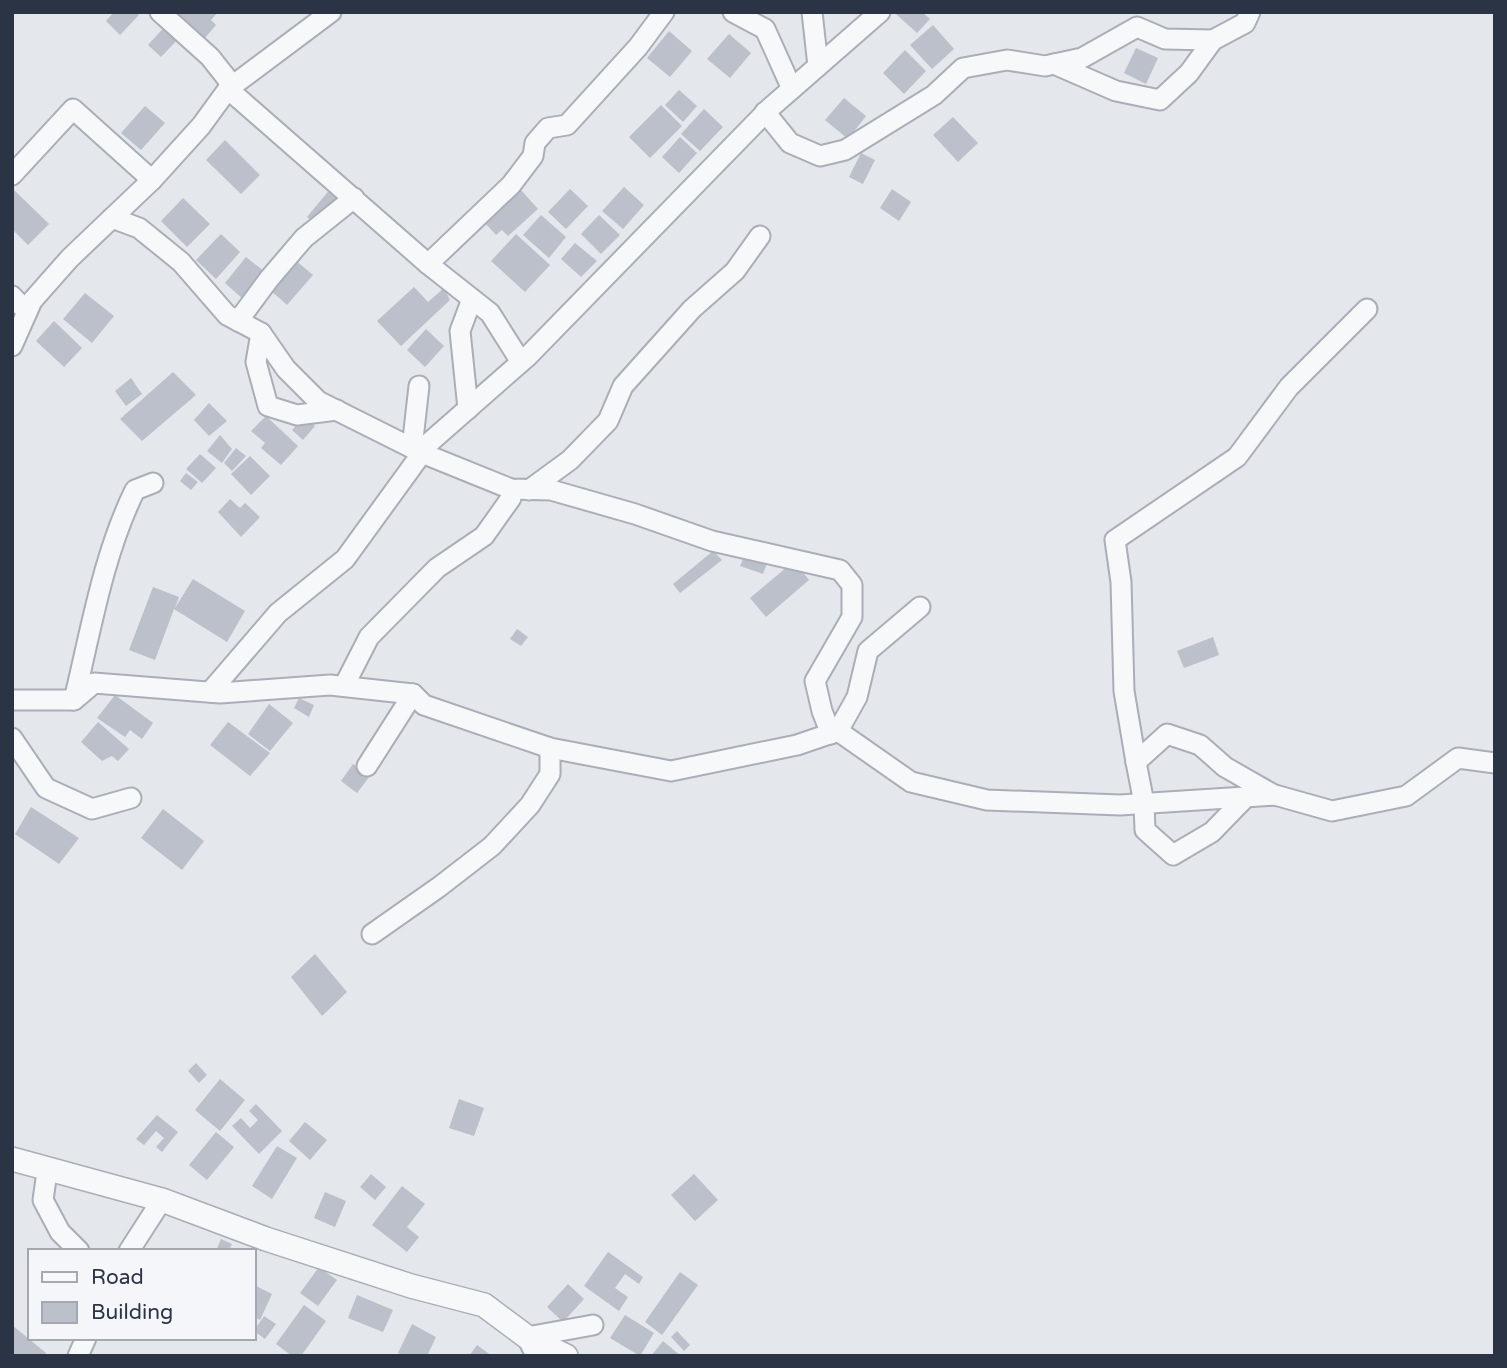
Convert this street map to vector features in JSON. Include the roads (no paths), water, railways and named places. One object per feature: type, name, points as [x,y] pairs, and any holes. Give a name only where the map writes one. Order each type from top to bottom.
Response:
[{"type":"street","points":[[160,12],[210,57],[230,87],[428,264],[490,313],[521,362]]},
{"type":"street","points":[[12,346],[32,301],[70,258],[152,180],[201,125],[230,87],[331,12]]},
{"type":"street","points":[[428,264],[511,185],[533,156],[535,143],[548,128],[567,125],[638,47],[664,12]]},
{"type":"street","points":[[733,12],[765,29],[792,89]]},
{"type":"street","points":[[812,12],[818,66]]},
{"type":"street","points":[[210,692],[278,613],[345,559],[417,451],[521,362],[765,112],[880,12]]},
{"type":"street","points":[[1054,64],[1116,91],[1160,100],[1189,73],[1213,40],[1245,23],[1250,12]]},
{"type":"street","points":[[765,112],[790,143],[820,156],[845,150],[934,95],[963,68],[1007,60],[1045,66],[1082,58],[1137,27],[1165,39],[1213,40]]},
{"type":"street","points":[[12,175],[74,109],[152,180]]},
{"type":"street","points":[[238,321],[304,237],[354,198]]},
{"type":"street","points":[[112,218],[139,228],[181,262],[228,315],[261,332],[294,377],[318,401],[417,451],[520,489],[551,490],[635,514],[712,541],[840,570],[852,585],[852,617],[815,681],[822,711],[834,732],[911,782],[987,800],[1120,805],[1275,795]]},
{"type":"street","points":[[344,686],[369,637],[437,568],[484,536],[520,489],[570,460],[608,421],[623,386],[692,309],[735,271],[760,236]]},
{"type":"street","points":[[12,296],[27,312]]},
{"type":"street","points":[[468,409],[460,331],[472,299]]},
{"type":"street","points":[[1246,797],[1212,832],[1173,855],[1145,830],[1144,803],[1124,691],[1121,582],[1115,540],[1237,457],[1289,387],[1367,309]]},
{"type":"street","points":[[261,332],[256,362],[268,406],[297,415],[338,410]]},
{"type":"street","points":[[417,451],[419,386]]},
{"type":"street","points":[[74,700],[122,516],[135,490],[153,484]]},
{"type":"street","points":[[12,700],[74,700],[94,683],[210,692],[344,686],[413,694],[424,705],[550,748],[671,771],[797,745],[834,732],[857,698],[868,651],[920,607]]},
{"type":"street","points":[[367,766],[413,694]]},
{"type":"street","points":[[1136,762],[1167,734],[1200,745],[1225,767],[1275,795],[1332,811],[1406,796],[1458,758],[1495,763]]},
{"type":"street","points":[[12,738],[46,788],[92,809],[131,798]]},
{"type":"street","points":[[372,934],[492,846],[530,806],[550,774],[550,748]]},
{"type":"street","points":[[12,1159],[162,1200],[306,1252],[411,1286],[484,1304],[532,1346],[566,1356]]},
{"type":"street","points":[[46,1179],[43,1200],[60,1231],[77,1249]]},
{"type":"street","points":[[130,1249],[156,1209]]},
{"type":"street","points":[[532,1346],[593,1325]]},
{"type":"street","points":[[78,1356],[85,1340]]}]
